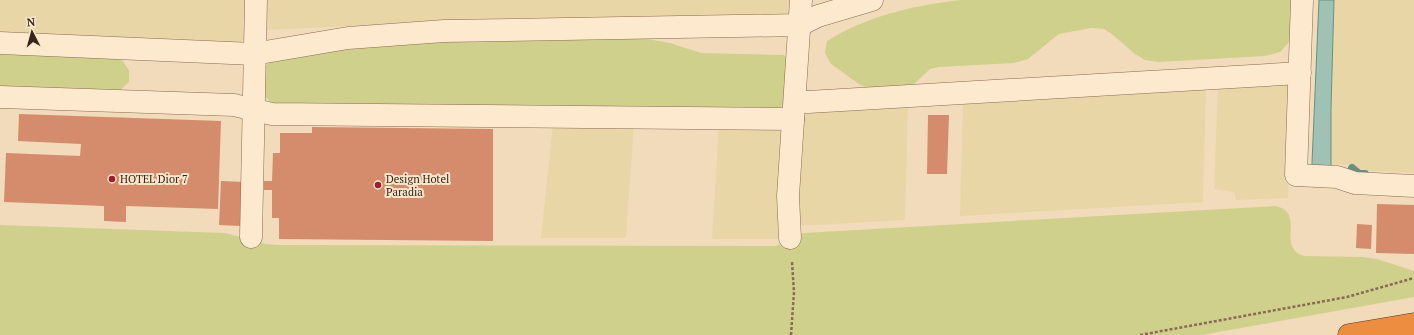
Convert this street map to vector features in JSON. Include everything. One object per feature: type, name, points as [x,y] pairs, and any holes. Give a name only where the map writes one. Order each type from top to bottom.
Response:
[{"type":"highway","points":[[1349,335],[1414,324]]},
{"type":"street","points":[[251,237],[256,0]]},
{"type":"street","points":[[790,238],[788,196],[802,0]]},
{"type":"street","points":[[0,43],[254,54],[348,38],[431,32],[800,25],[818,16],[872,0]]},
{"type":"street","points":[[1302,0],[1296,175],[1337,177],[1355,183],[1414,186]]},
{"type":"street","points":[[0,96],[234,105],[272,114],[794,110],[808,102],[1300,73]]},
{"type":"path","points":[[790,238],[794,282],[791,335]]},
{"type":"path","points":[[1140,335],[1347,297],[1414,278]]},
{"type":"shaded area","points":[[0,0],[248,0],[247,37],[239,44],[0,33]]},
{"type":"shaded area","points":[[264,0],[794,0],[793,8],[785,16],[444,22],[263,30]]},
{"type":"shaded area","points":[[1319,0],[1334,0],[1331,166],[1312,165]]},
{"type":"shaded area","points":[[1334,0],[1414,0],[1414,173],[1360,170],[1353,165],[1331,164]]},
{"type":"shaded area","points":[[1284,82],[1292,89],[1288,198],[1236,200],[1234,192],[1214,189],[1218,86]]},
{"type":"shaded area","points":[[1206,86],[1203,202],[960,216],[963,100]]},
{"type":"shaded area","points":[[908,104],[905,220],[796,226],[801,114],[805,110]]},
{"type":"shaded area","points":[[553,124],[634,124],[626,238],[541,238]]},
{"type":"shaded area","points":[[719,125],[782,126],[782,239],[712,239]]},
{"type":"green space","points":[[961,0],[1294,0],[1290,41],[1280,52],[1265,56],[1158,62],[1145,60],[1135,54],[1104,29],[1091,28],[1059,34],[1028,59],[1014,63],[939,67],[930,69],[911,87],[869,89],[859,84],[831,64],[825,53],[827,41],[842,32],[875,18],[926,5]]},
{"type":"green space","points":[[637,37],[670,43],[701,53],[784,55],[790,62],[786,102],[778,109],[274,105],[263,95],[263,68],[270,62],[302,55],[397,43]]},
{"type":"green space","points":[[0,52],[112,57],[123,61],[129,71],[129,82],[119,91],[0,89]]},
{"type":"green space","points":[[1275,206],[1284,210],[1289,215],[1291,222],[1292,245],[1296,252],[1304,256],[1363,257],[1377,259],[1414,271],[1414,297],[1202,335],[0,335],[0,225],[225,233],[266,244],[277,245],[775,246],[804,233]]},
{"type":"building","name":"HOTEL Dior 7","points":[[19,114],[221,121],[218,209],[126,206],[126,222],[104,221],[104,206],[4,202],[6,153],[80,156],[81,144],[18,141]]},
{"type":"building","points":[[928,115],[949,115],[947,174],[927,174]]},
{"type":"building","name":"Design Hotel Paradia","points":[[312,127],[493,129],[493,241],[279,239],[279,218],[272,218],[272,190],[264,190],[264,181],[272,181],[273,153],[280,153],[280,133],[312,133]]},
{"type":"building","points":[[221,181],[244,182],[242,226],[219,225]]},
{"type":"building","points":[[1377,204],[1414,205],[1414,254],[1376,253]]},
{"type":"building","points":[[1357,224],[1372,225],[1371,249],[1356,248]]},
{"type":"waterway","points":[[1352,168],[1359,174],[1365,174]]},
{"type":"place","name":"HOTEL Dior 7","points":[[112,179]]},
{"type":"place","name":"Design Hotel Paradia","points":[[378,185]]}]
